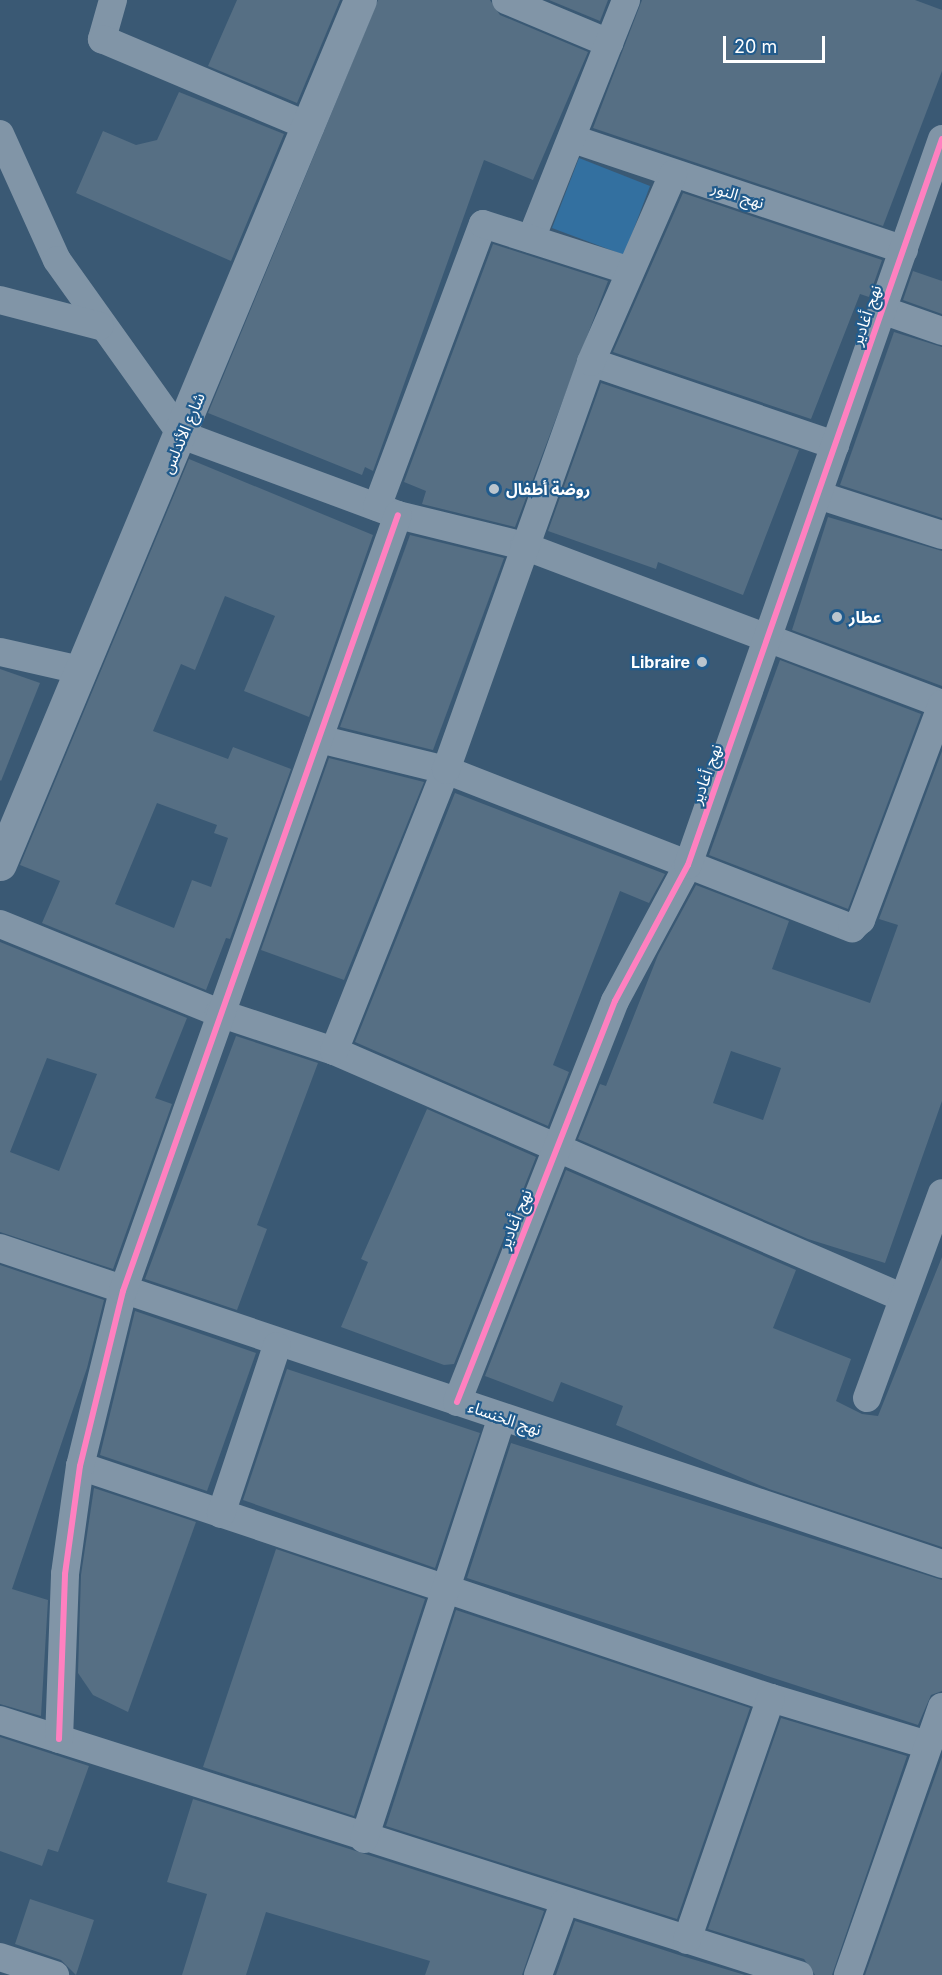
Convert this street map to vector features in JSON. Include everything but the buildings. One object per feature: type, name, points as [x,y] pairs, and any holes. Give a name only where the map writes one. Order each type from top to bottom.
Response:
[{"type":"street","points":[[113,0],[102,39],[310,127]]},
{"type":"street","name":"شارع الأندلس","points":[[0,864],[80,670],[182,435],[310,127],[360,0]]},
{"type":"street","points":[[506,0],[609,43]]},
{"type":"street","points":[[531,238],[573,139],[626,0]]},
{"type":"street","points":[[0,134],[57,260],[100,326],[182,435],[387,511],[524,546],[768,641],[942,704],[855,927],[688,865],[446,770],[319,739]]},
{"type":"street","name":"نهج النور","points":[[573,139],[904,250]]},
{"type":"street","name":"نهج أغادير","points":[[457,1402],[615,1001],[688,865],[942,140]]},
{"type":"street","points":[[334,1051],[446,770],[591,362],[673,174]]},
{"type":"street","points":[[59,1739],[64,1574],[80,1466],[123,1291],[219,1013],[319,739],[387,511],[483,224],[630,272]]},
{"type":"street","points":[[0,300],[100,326]]},
{"type":"street","points":[[882,310],[942,331]]},
{"type":"street","points":[[591,362],[835,445]]},
{"type":"street","points":[[818,495],[942,536]]},
{"type":"street","points":[[0,652],[80,670]]},
{"type":"street","points":[[0,924],[219,1013],[334,1051],[558,1146],[901,1297]]},
{"type":"street","points":[[867,1398],[901,1297],[942,1193]]},
{"type":"street","name":"نهج الخنساء","points":[[0,1248],[277,1346],[457,1402],[942,1564]]},
{"type":"street","points":[[220,1514],[277,1346]]},
{"type":"street","points":[[364,1839],[502,1418]]},
{"type":"street","points":[[80,1466],[771,1698],[928,1745]]},
{"type":"street","points":[[687,1940],[771,1698]]},
{"type":"street","points":[[848,1975],[942,1707]]},
{"type":"street","points":[[0,1720],[564,1903],[799,1975]]},
{"type":"street","points":[[538,1975],[564,1903]]},
{"type":"street","points":[[0,1957],[55,1975]]},
{"type":"shaded area","points":[[579,158],[650,186],[624,255],[552,228]]},
{"type":"cycle path","points":[[457,1402],[615,1001],[688,865],[942,139]]},
{"type":"cycle path","points":[[59,1739],[65,1574],[80,1466],[123,1291],[398,515]]},
{"type":"place","name":"روضة أطفال","points":[[494,489]]},
{"type":"place","name":"عطار","points":[[837,617]]},
{"type":"place","name":"Libraire","points":[[702,662]]}]
